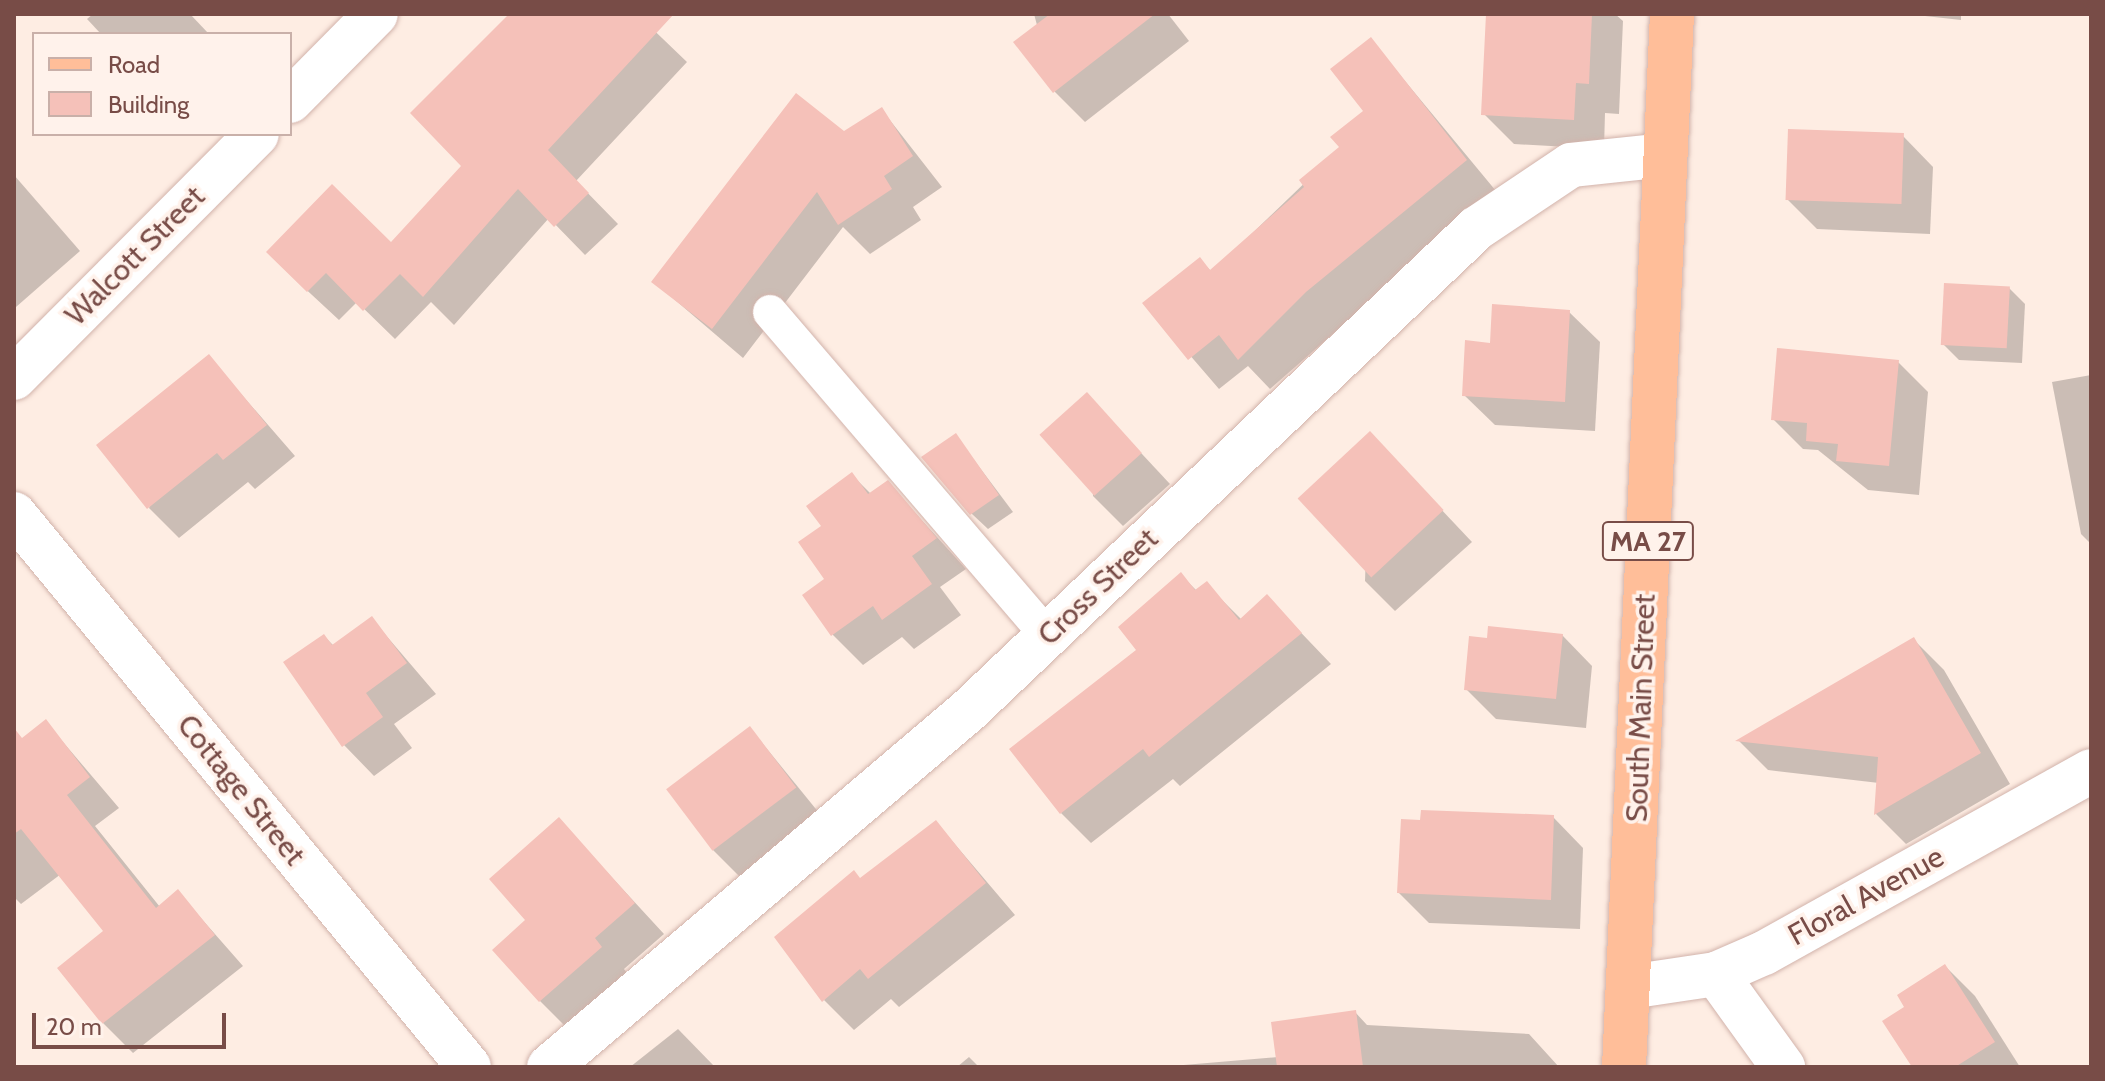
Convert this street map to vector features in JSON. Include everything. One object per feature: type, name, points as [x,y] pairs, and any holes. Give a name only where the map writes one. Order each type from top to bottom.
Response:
[{"type":"main road","name":"South Main Street","points":[[1624,1067],[1672,14]]},
{"type":"street","points":[[292,99],[376,14]]},
{"type":"street","name":"Walcott Street","points":[[14,378],[255,136]]},
{"type":"street","name":"Cross Street","points":[[549,1067],[887,783],[1477,228],[1571,165],[1664,155]]},
{"type":"street","name":"Cottage Street","points":[[14,514],[469,1067]]},
{"type":"street","name":"Floral Avenue","points":[[1629,987],[1716,974],[2091,771]]},
{"type":"street","points":[[1716,974],[1783,1067]]},
{"type":"lane","points":[[770,312],[1047,635]]},
{"type":"building","points":[[509,14],[674,14],[548,150],[589,193],[554,227],[518,189],[423,297],[400,274],[363,311],[326,273],[307,292],[266,252],[332,184],[391,242],[461,166],[410,113]]},
{"type":"building","points":[[1050,14],[1155,14],[1053,93],[1013,42]]},
{"type":"building","points":[[1486,14],[1592,14],[1589,84],[1576,83],[1574,120],[1481,115]]},
{"type":"building","points":[[1371,37],[1467,160],[1306,292],[1238,360],[1219,335],[1188,360],[1142,303],[1200,257],[1210,270],[1304,187],[1299,180],[1339,147],[1330,137],[1363,111],[1330,69]]},
{"type":"building","points":[[796,93],[844,131],[882,107],[913,156],[884,176],[892,189],[838,225],[817,192],[712,329],[651,282]]},
{"type":"building","points":[[1788,129],[1904,133],[1901,204],[1786,200]]},
{"type":"building","points":[[1944,283],[2010,286],[2007,348],[1941,345]]},
{"type":"building","points":[[1492,304],[1570,310],[1565,402],[1462,396],[1465,340],[1490,343]]},
{"type":"building","points":[[1777,348],[1899,360],[1889,466],[1836,461],[1838,444],[1806,441],[1807,423],[1771,420]]},
{"type":"building","points":[[209,354],[267,425],[223,460],[217,453],[147,509],[96,445]]},
{"type":"building","points":[[1087,392],[1142,453],[1094,496],[1039,435]]},
{"type":"building","points":[[1370,431],[1444,510],[1371,578],[1298,499]]},
{"type":"building","points":[[956,433],[999,495],[970,515],[921,457]]},
{"type":"building","points":[[852,472],[868,494],[888,480],[937,538],[912,556],[932,584],[882,620],[873,606],[831,636],[802,595],[824,579],[798,542],[821,526],[806,506]]},
{"type":"building","points":[[1181,572],[1195,590],[1207,581],[1239,620],[1267,594],[1302,633],[1149,757],[1143,749],[1060,814],[1009,749],[1136,650],[1118,627]]},
{"type":"building","points":[[372,616],[407,663],[366,693],[383,717],[342,747],[283,662],[324,634],[332,645]]},
{"type":"building","points":[[1488,626],[1563,634],[1556,699],[1464,690],[1469,636],[1487,638]]},
{"type":"building","points":[[1914,637],[1981,753],[1874,815],[1878,757],[1735,741]]},
{"type":"building","points":[[46,719],[90,777],[67,795],[156,908],[178,889],[215,935],[102,1024],[57,968],[103,931],[21,829],[14,834],[14,728],[22,738]]},
{"type":"building","points":[[750,726],[796,787],[712,851],[666,789]]},
{"type":"building","points":[[1421,810],[1554,815],[1551,900],[1397,893],[1401,819],[1420,820]]},
{"type":"building","points":[[559,817],[635,903],[595,938],[602,947],[539,1002],[492,950],[525,920],[489,879]]},
{"type":"building","points":[[936,820],[986,883],[868,979],[860,969],[822,1002],[774,937],[854,870],[860,878]]},
{"type":"building","points":[[1945,964],[1995,1042],[1955,1067],[1912,1067],[1882,1021],[1904,1007],[1897,995]]},
{"type":"building","points":[[1356,1010],[1363,1067],[1277,1067],[1271,1022]]}]
